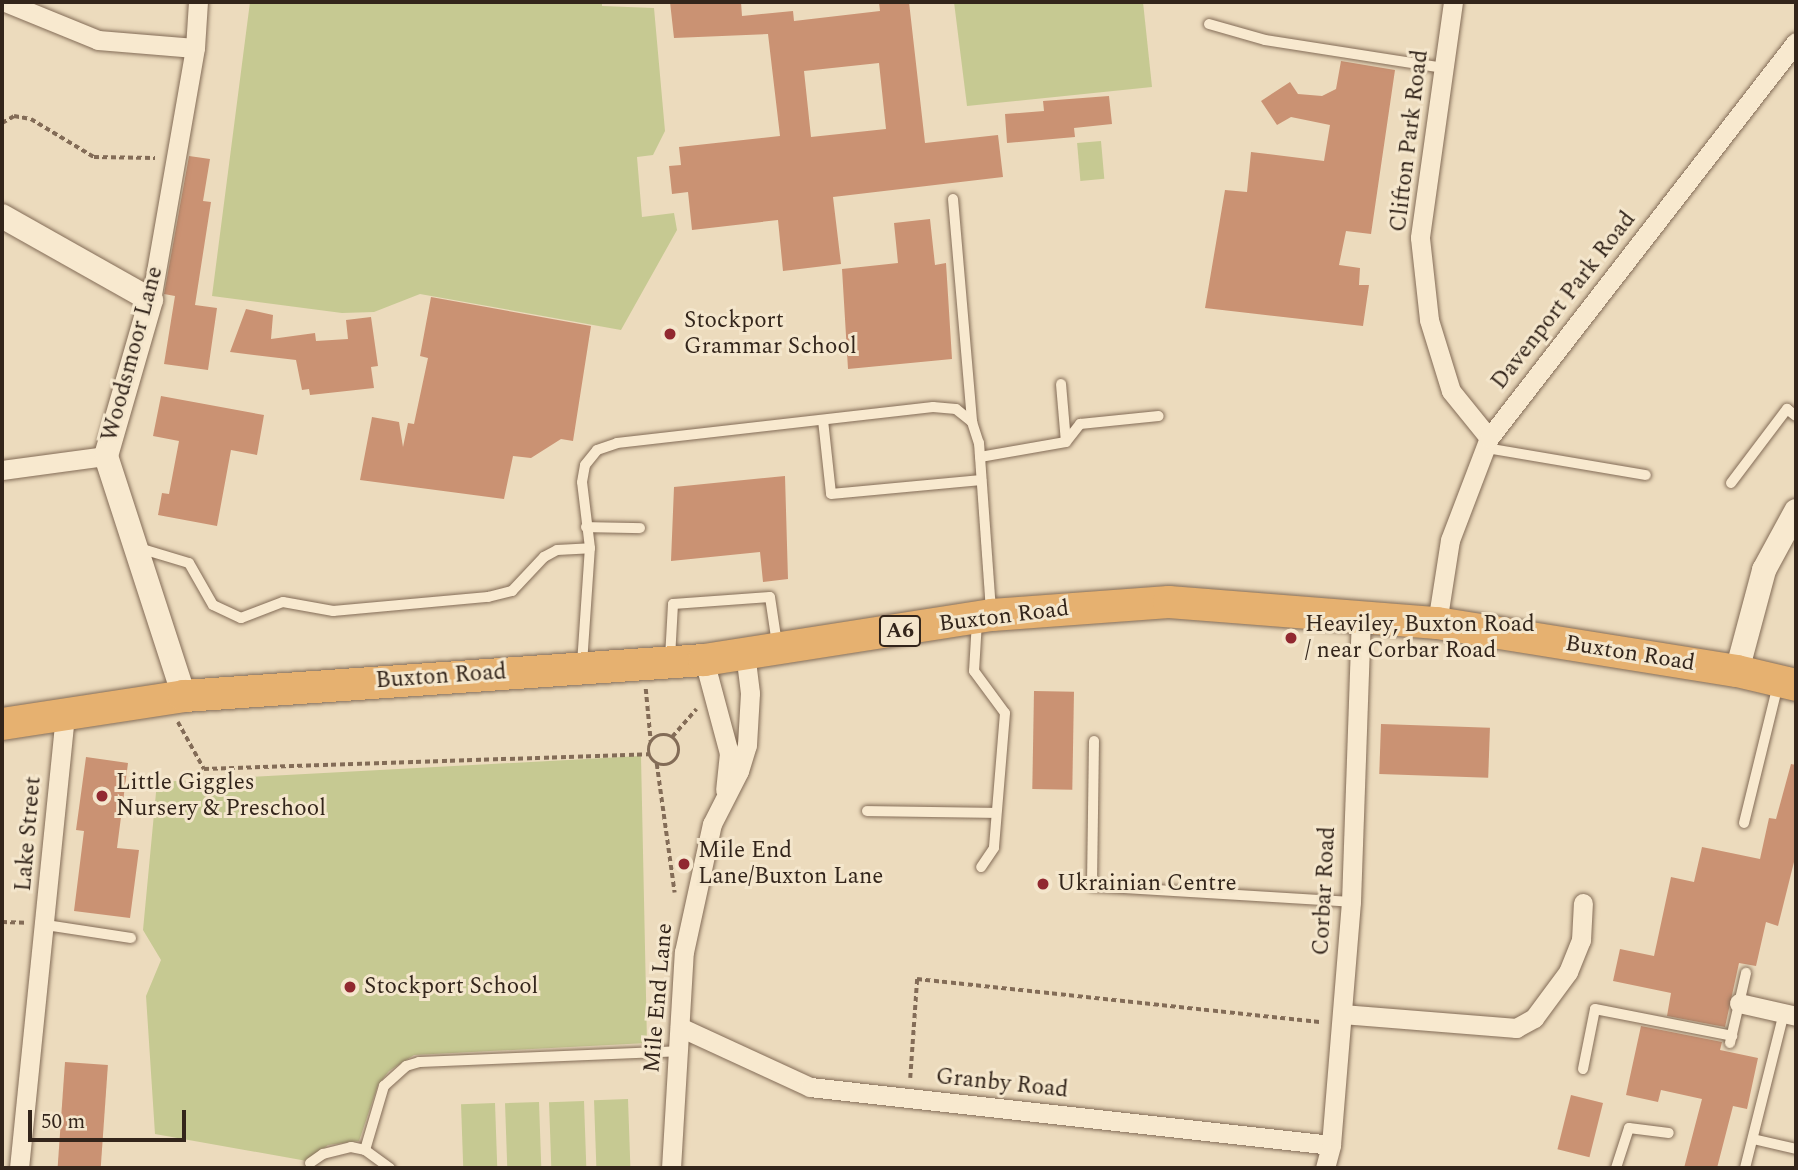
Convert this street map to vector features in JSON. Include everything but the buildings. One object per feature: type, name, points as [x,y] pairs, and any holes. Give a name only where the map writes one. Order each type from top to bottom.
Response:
[{"type":"highway","name":"Buxton Road","points":[[2,724],[174,698],[705,660],[984,616],[1169,602],[1362,615],[1437,623],[1737,671],[1787,683]]},
{"type":"street","points":[[5,2],[98,40],[195,48]]},
{"type":"street","name":"Woodsmoor Lane","points":[[174,698],[135,547],[106,456],[151,300],[195,48],[198,2]]},
{"type":"street","name":"Clifton Park Road","points":[[1453,2],[1420,238],[1429,320],[1451,391],[1488,443]]},
{"type":"street","name":"Davenport Park Road","points":[[1437,623],[1450,540],[1488,443],[1796,42]]},
{"type":"street","points":[[2,216],[151,300]]},
{"type":"street","points":[[2,470],[106,456]]},
{"type":"street","points":[[1737,671],[1764,570],[1796,511]]},
{"type":"street","name":"Corbar Road","points":[[1325,1168],[1331,1145],[1351,902],[1362,615]]},
{"type":"street","name":"Mile End Lane","points":[[671,1168],[684,952],[700,865],[725,795],[739,771],[747,745],[750,693],[745,654]]},
{"type":"street","name":"Mile End Lane","points":[[705,660],[729,753],[725,795]]},
{"type":"street","name":"Lake Street","points":[[19,1168],[46,925],[65,713]]},
{"type":"street","points":[[1341,1019],[1516,1027],[1534,1018],[1568,972],[1581,940],[1583,903]]},
{"type":"street","points":[[1739,1003],[1790,1015]]},
{"type":"street","name":"Granby Road","points":[[680,1027],[810,1087],[1331,1145]]},
{"type":"lane","points":[[1209,24],[1265,40],[1444,68]]},
{"type":"lane","points":[[953,199],[972,422],[980,457],[984,616],[974,671],[1005,713],[994,848],[981,867]]},
{"type":"lane","points":[[1061,384],[1066,442]]},
{"type":"lane","points":[[582,668],[590,548],[582,482],[585,465],[597,450],[617,443],[933,407],[956,409],[972,422]]},
{"type":"lane","points":[[1731,483],[1787,409],[1796,416]]},
{"type":"lane","points":[[980,457],[1066,442],[1080,424],[1159,416]]},
{"type":"lane","points":[[823,420],[828,490],[835,496],[981,480]]},
{"type":"lane","points":[[1488,443],[1646,475]]},
{"type":"lane","points":[[586,527],[640,528]]},
{"type":"lane","points":[[135,547],[189,563],[214,605],[241,618],[283,602],[333,611],[488,597],[512,591],[544,557],[557,550],[590,548]]},
{"type":"lane","points":[[657,663],[673,604],[770,597],[777,649]]},
{"type":"lane","points":[[1744,823],[1787,683]]},
{"type":"lane","points":[[1094,741],[1092,886],[1351,902]]},
{"type":"lane","points":[[867,811],[996,813]]},
{"type":"lane","points":[[46,925],[131,938]]},
{"type":"lane","points":[[1583,1069],[1595,1009],[1731,1040],[1746,973]]},
{"type":"lane","points":[[1745,1168],[1790,1015]]},
{"type":"lane","points":[[365,1150],[384,1086],[406,1066],[419,1062],[679,1051]]},
{"type":"lane","points":[[1616,1168],[1629,1128],[1669,1133]]},
{"type":"lane","points":[[1753,1139],[1796,1149]]},
{"type":"lane","points":[[310,1163],[337,1149],[365,1150],[390,1168]]},
{"type":"path","points":[[2,123],[14,116],[31,119],[94,157],[175,158]]},
{"type":"path","points":[[657,663],[649,754],[657,764],[676,898]]},
{"type":"path","points":[[174,698],[204,769],[649,754]]},
{"type":"path","points":[[673,737],[696,709],[703,718]]},
{"type":"path","points":[[651,742],[660,736],[673,737]]},
{"type":"path","points":[[657,764],[670,765],[678,758],[680,747],[673,737]]},
{"type":"path","points":[[909,1098],[917,979],[1341,1019]]},
{"type":"green space","points":[[250,2],[602,2],[602,6],[654,8],[665,131],[653,155],[637,157],[642,217],[674,213],[677,230],[621,330],[420,294],[374,312],[342,313],[212,296]]},
{"type":"green space","points":[[954,2],[1143,2],[1152,87],[967,106]]},
{"type":"green space","points":[[1101,141],[1104,179],[1080,181],[1077,143]]},
{"type":"green space","name":"Stockport School","points":[[641,756],[647,1043],[414,1055],[389,1071],[378,1085],[359,1141],[328,1145],[307,1161],[155,1134],[146,996],[161,960],[143,930],[157,782]]},
{"type":"green space","points":[[628,1099],[630,1168],[596,1168],[594,1100]]},
{"type":"green space","points":[[584,1101],[586,1168],[551,1168],[549,1102]]},
{"type":"green space","points":[[539,1102],[541,1168],[507,1168],[505,1103]]},
{"type":"green space","points":[[495,1103],[497,1168],[463,1168],[461,1104]]},
{"type":"place","name":"Stockport Grammar School","points":[[670,334]]},
{"type":"place","name":"Heaviley, Buxton Road / near Corbar Road","points":[[1291,638]]},
{"type":"place","name":"Little Giggles Nursery & Preschool","points":[[102,796]]},
{"type":"place","name":"Mile End Lane/Buxton Lane","points":[[684,864]]},
{"type":"place","name":"Ukrainian Centre","points":[[1043,884]]},
{"type":"place","name":"Stockport School","points":[[350,987]]}]
